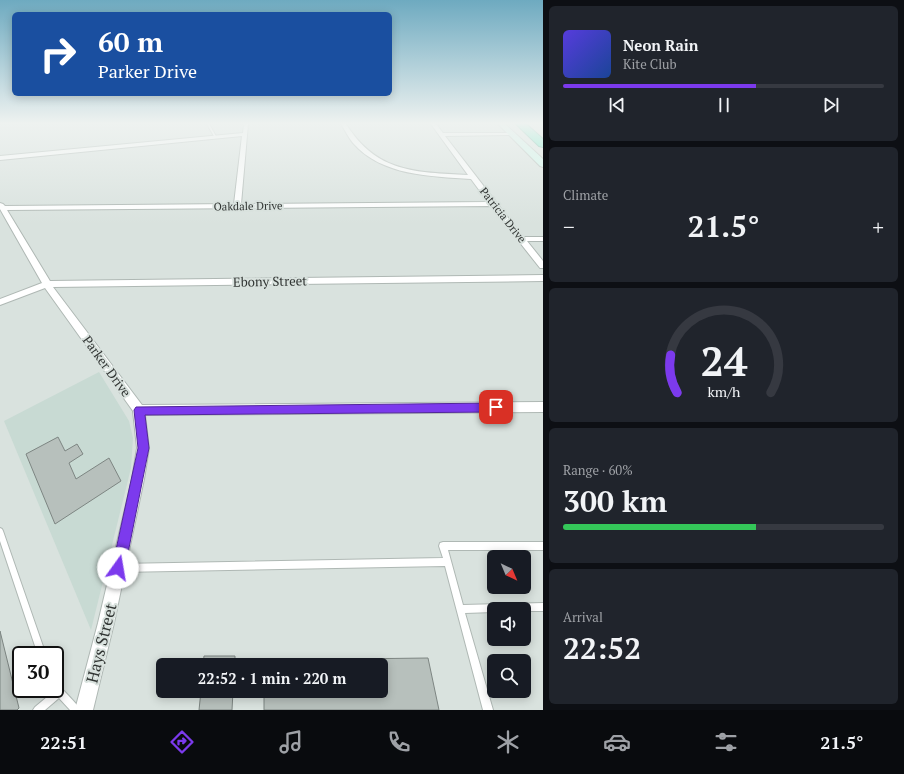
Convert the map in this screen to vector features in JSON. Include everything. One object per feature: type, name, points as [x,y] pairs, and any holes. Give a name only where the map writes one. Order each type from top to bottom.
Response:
[{"type":"street","points":[[237,206],[242,157]]},
{"type":"street","points":[[373,157],[402,171],[417,174],[474,177]]},
{"type":"street","name":"Patricia Drive","points":[[459,157],[493,204],[543,266]]},
{"type":"street","name":"Oakdale Drive","points":[[2,206],[493,204]]},
{"type":"street","name":"Parker Drive","points":[[2,206],[47,284],[139,410],[543,407]]},
{"type":"street","points":[[522,239],[543,239]]},
{"type":"street","name":"Ebony Street","points":[[0,302],[47,284],[543,278]]},
{"type":"street","name":"Hays Street","points":[[84,710],[118,568],[143,448],[139,410]]},
{"type":"lane","points":[[0,531],[39,646]]},
{"type":"lane","points":[[488,710],[444,546],[543,546]]},
{"type":"lane","points":[[118,568],[448,562]]},
{"type":"lane","points":[[461,609],[543,607]]},
{"type":"lane","points":[[64,697],[76,710]]},
{"type":"lane","points":[[38,710],[49,698]]},
{"type":"shaded area","points":[[99,372],[129,421],[133,438],[131,468],[91,630],[4,421]]},
{"type":"building","points":[[58,437],[65,451],[77,444],[83,454],[69,463],[76,479],[109,458],[121,481],[55,524],[26,454]]},
{"type":"building","points":[[0,631],[12,680],[12,698],[17,698],[19,708],[17,710],[0,710]]},
{"type":"building","points":[[204,656],[235,656],[235,658],[204,658]]},
{"type":"building","points":[[388,658],[428,658],[439,710],[264,710],[264,698],[388,698]]},
{"type":"building","points":[[200,698],[233,698],[232,710],[199,710]]},
{"type":"route","points":[[118,568],[138,479],[143,448],[139,410],[496,407]]}]
